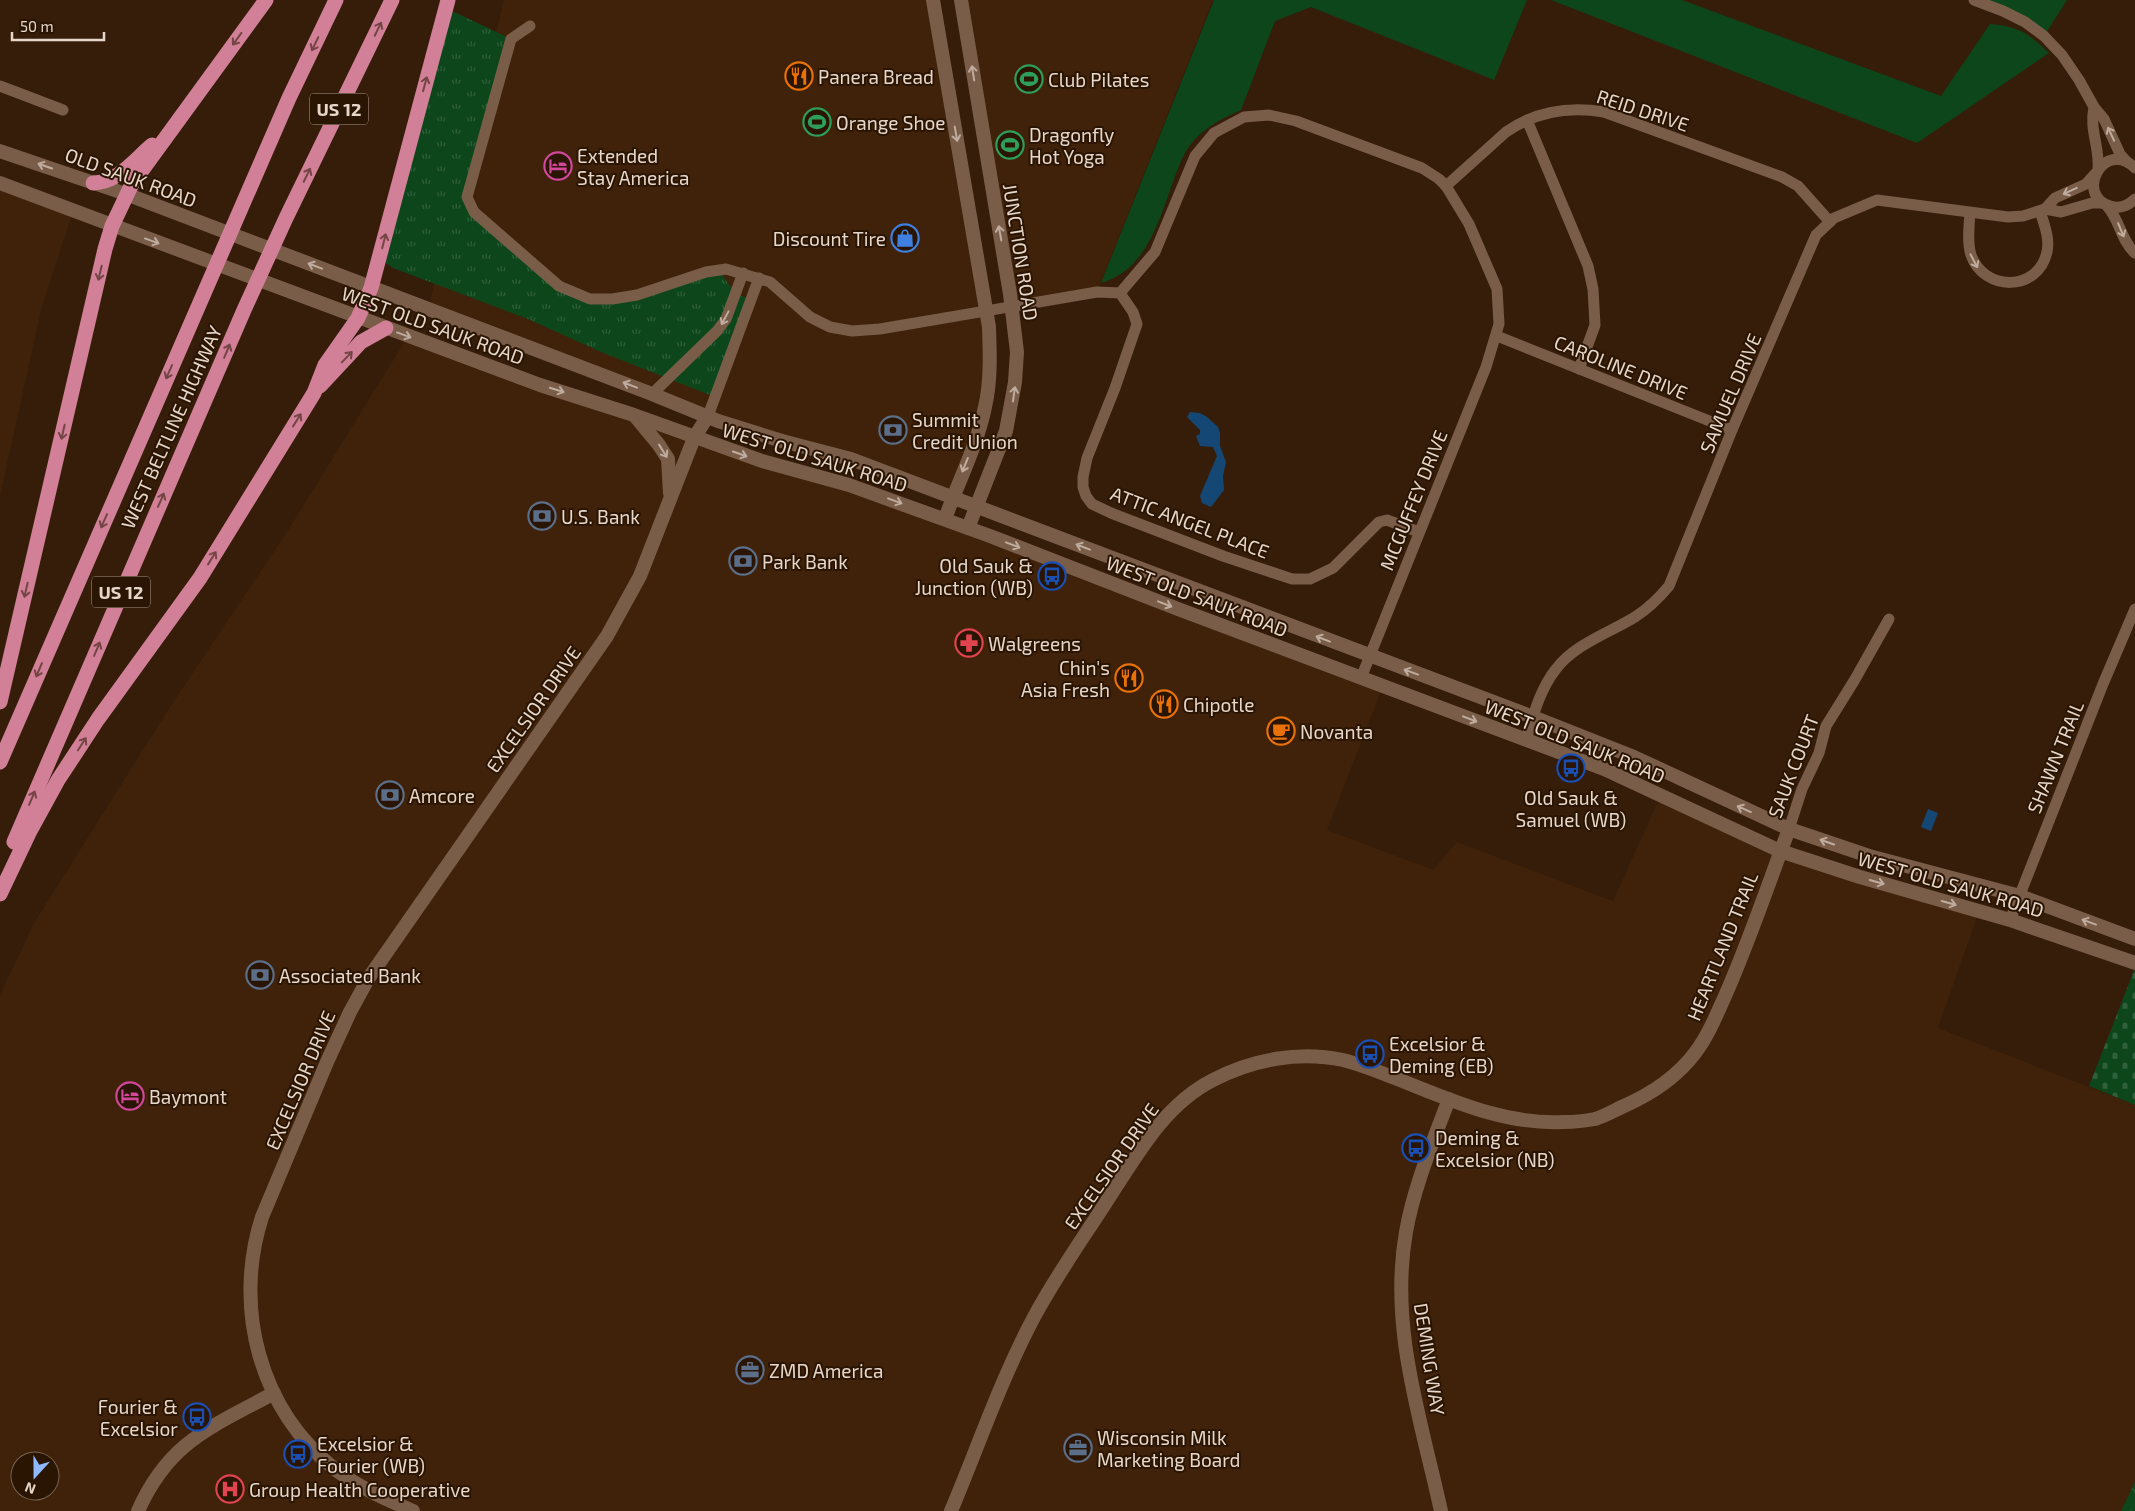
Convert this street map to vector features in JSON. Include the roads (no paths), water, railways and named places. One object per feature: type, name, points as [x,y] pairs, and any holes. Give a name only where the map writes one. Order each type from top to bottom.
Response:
[{"type":"highway","points":[[0,702],[105,249],[112,226],[126,194],[266,0]]},
{"type":"highway","name":"WEST BELTLINE HIGHWAY","points":[[0,762],[289,98],[336,0]]},
{"type":"highway","name":"WEST BELTLINE HIGHWAY","points":[[0,875],[244,310],[286,218],[392,0]]},
{"type":"highway","points":[[0,894],[28,833],[58,780],[98,720],[200,578],[314,393],[325,365],[358,318],[371,288],[448,0]]},
{"type":"highway","points":[[93,183],[116,177],[169,132]]},
{"type":"highway","points":[[314,393],[361,342],[386,328]]},
{"type":"street","points":[[933,0],[986,311],[990,357],[989,387],[980,428],[945,519]]},
{"type":"street","name":"JUNCTION ROAD","points":[[961,0],[1012,307],[1017,352],[1012,408],[996,460],[968,528]]},
{"type":"street","points":[[1974,0],[2025,22],[2044,36],[2062,55],[2094,107],[2104,119],[2120,154],[2132,165]]},
{"type":"street","points":[[530,26],[511,39],[467,197],[474,212],[559,286],[590,299],[612,299],[637,295],[718,269],[743,273],[770,282],[810,317],[830,327],[852,332],[880,329],[1097,292],[1120,292],[1155,252],[1195,156],[1214,133],[1244,117],[1269,115],[1296,122],[1422,168],[1439,179],[1446,186],[1468,224],[1497,290],[1500,309],[1500,324],[1497,336]]},
{"type":"street","points":[[0,86],[63,110]]},
{"type":"street","points":[[2094,107],[2091,121],[2098,156],[2094,190],[2114,215],[2128,247],[2135,253]]},
{"type":"street","name":"REID DRIVE","points":[[1446,186],[1506,132],[1527,120],[1540,114],[1563,109],[1584,109],[1604,112],[1782,177],[1798,186],[1830,222]]},
{"type":"street","points":[[1527,120],[1581,246],[1590,274],[1595,325],[1579,369]]},
{"type":"street","name":"OLD SAUK ROAD","points":[[0,151],[126,194],[249,241]]},
{"type":"street","name":"SAMUEL DRIVE","points":[[2042,210],[2055,198],[2086,184],[2096,172],[2111,160],[2119,160],[2132,165]]},
{"type":"street","points":[[0,183],[112,226]]},
{"type":"street","name":"SAMUEL DRIVE","points":[[1526,740],[1533,717],[1549,680],[1563,661],[1576,651],[1637,616],[1656,602],[1669,586],[1732,430],[1816,235],[1834,218],[1877,200],[2008,217],[2042,210],[2061,212],[2092,203],[2123,207],[2135,199]]},
{"type":"street","points":[[1970,213],[1970,253],[1974,262],[1982,273],[1994,281],[2008,284],[2021,282],[2033,276],[2043,264],[2048,244],[2042,210]]},
{"type":"street","name":"WEST OLD SAUK ROAD","points":[[112,226],[540,385],[634,415],[770,464],[849,485],[945,519],[1604,769],[1780,851],[1860,877],[2010,920],[2135,963]]},
{"type":"street","name":"WEST OLD SAUK ROAD","points":[[249,241],[708,416],[782,442],[851,459],[1533,717],[1634,757],[1789,829],[1870,856],[2020,896],[2135,939]]},
{"type":"street","points":[[652,394],[717,331],[726,319],[743,273]]},
{"type":"street","points":[[708,416],[759,278]]},
{"type":"street","name":"ATTIC ANGEL PLACE","points":[[1120,292],[1133,312],[1137,324],[1115,388],[1087,458],[1082,477],[1083,488],[1092,504],[1223,556],[1292,579],[1310,579],[1333,568],[1379,522],[1387,520],[1419,532]]},
{"type":"street","name":"CAROLINE DRIVE","points":[[1497,336],[1732,430]]},
{"type":"street","name":"MCGUFFEY DRIVE","points":[[1361,678],[1497,336]]},
{"type":"street","points":[[634,415],[659,445],[668,460],[671,496]]},
{"type":"street","name":"EXCELSIOR DRIVE","points":[[413,1511],[375,1495],[336,1470],[291,1423],[274,1393],[259,1356],[251,1320],[249,1296],[254,1240],[265,1208],[327,1062],[368,978],[606,636],[640,576],[694,438],[708,416]]},
{"type":"street","name":"SHAWN TRAIL","points":[[2010,920],[2099,693],[2135,609]]},
{"type":"street","name":"SAUK COURT","points":[[1780,851],[1802,789],[1819,753],[1826,726],[1854,682],[1888,619]]},
{"type":"street","name":"HEARTLAND TRAIL","points":[[1449,1098],[1492,1114],[1517,1120],[1553,1122],[1595,1118],[1638,1100],[1657,1089],[1696,1052],[1711,1028],[1734,976],[1780,851]]},
{"type":"street","name":"EXCELSIOR DRIVE","points":[[950,1511],[1013,1363],[1040,1306],[1148,1139],[1172,1110],[1190,1095],[1211,1080],[1232,1071],[1265,1060],[1303,1056],[1356,1064],[1449,1098]]},
{"type":"street","name":"DEMING WAY","points":[[1442,1511],[1404,1346],[1400,1287],[1402,1260],[1411,1208],[1449,1098]]},
{"type":"street","points":[[138,1511],[157,1477],[183,1446],[227,1417],[274,1393]]},
{"type":"water","points":[[1190,412],[1200,413],[1207,417],[1218,427],[1220,433],[1220,446],[1226,462],[1223,476],[1224,490],[1211,507],[1202,503],[1200,496],[1217,456],[1213,447],[1200,446],[1196,436],[1200,434],[1200,430],[1187,417]]},
{"type":"water","points":[[1928,809],[1938,813],[1931,831],[1921,827]]},
{"type":"place","name":"Panera Bread","points":[[799,76]]},
{"type":"place","name":"Club Pilates","points":[[1029,79]]},
{"type":"place","name":"Orange Shoe","points":[[817,122]]},
{"type":"place","name":"Dragonfly Hot Yoga","points":[[1010,145]]},
{"type":"place","name":"Extended Stay America","points":[[558,166]]},
{"type":"place","name":"Discount Tire","points":[[905,238]]},
{"type":"place","name":"Summit Credit Union","points":[[893,430]]},
{"type":"place","name":"U.S. Bank","points":[[542,516]]},
{"type":"place","name":"Park Bank","points":[[743,561]]},
{"type":"place","name":"Old Sauk & Junction (WB)","points":[[1052,576]]},
{"type":"place","name":"Walgreens","points":[[969,643]]},
{"type":"place","name":"Chin's Asia Fresh","points":[[1129,678]]},
{"type":"place","name":"Chipotle","points":[[1164,704]]},
{"type":"place","name":"Novanta","points":[[1281,731]]},
{"type":"place","name":"Old Sauk & Samuel (WB)","points":[[1571,768]]},
{"type":"place","name":"Amcore","points":[[390,795]]},
{"type":"place","name":"Associated Bank","points":[[260,975]]},
{"type":"place","name":"Excelsior & Deming (EB)","points":[[1370,1054]]},
{"type":"place","name":"Baymont","points":[[130,1096]]},
{"type":"place","name":"Deming & Excelsior (NB)","points":[[1416,1148]]},
{"type":"place","name":"ZMD America","points":[[750,1370]]},
{"type":"place","name":"Fourier & Excelsior","points":[[197,1417]]},
{"type":"place","name":"Wisconsin Milk Marketing Board","points":[[1078,1448]]},
{"type":"place","name":"Excelsior & Fourier (WB)","points":[[298,1454]]},
{"type":"place","name":"Group Health Cooperative","points":[[230,1489]]}]
